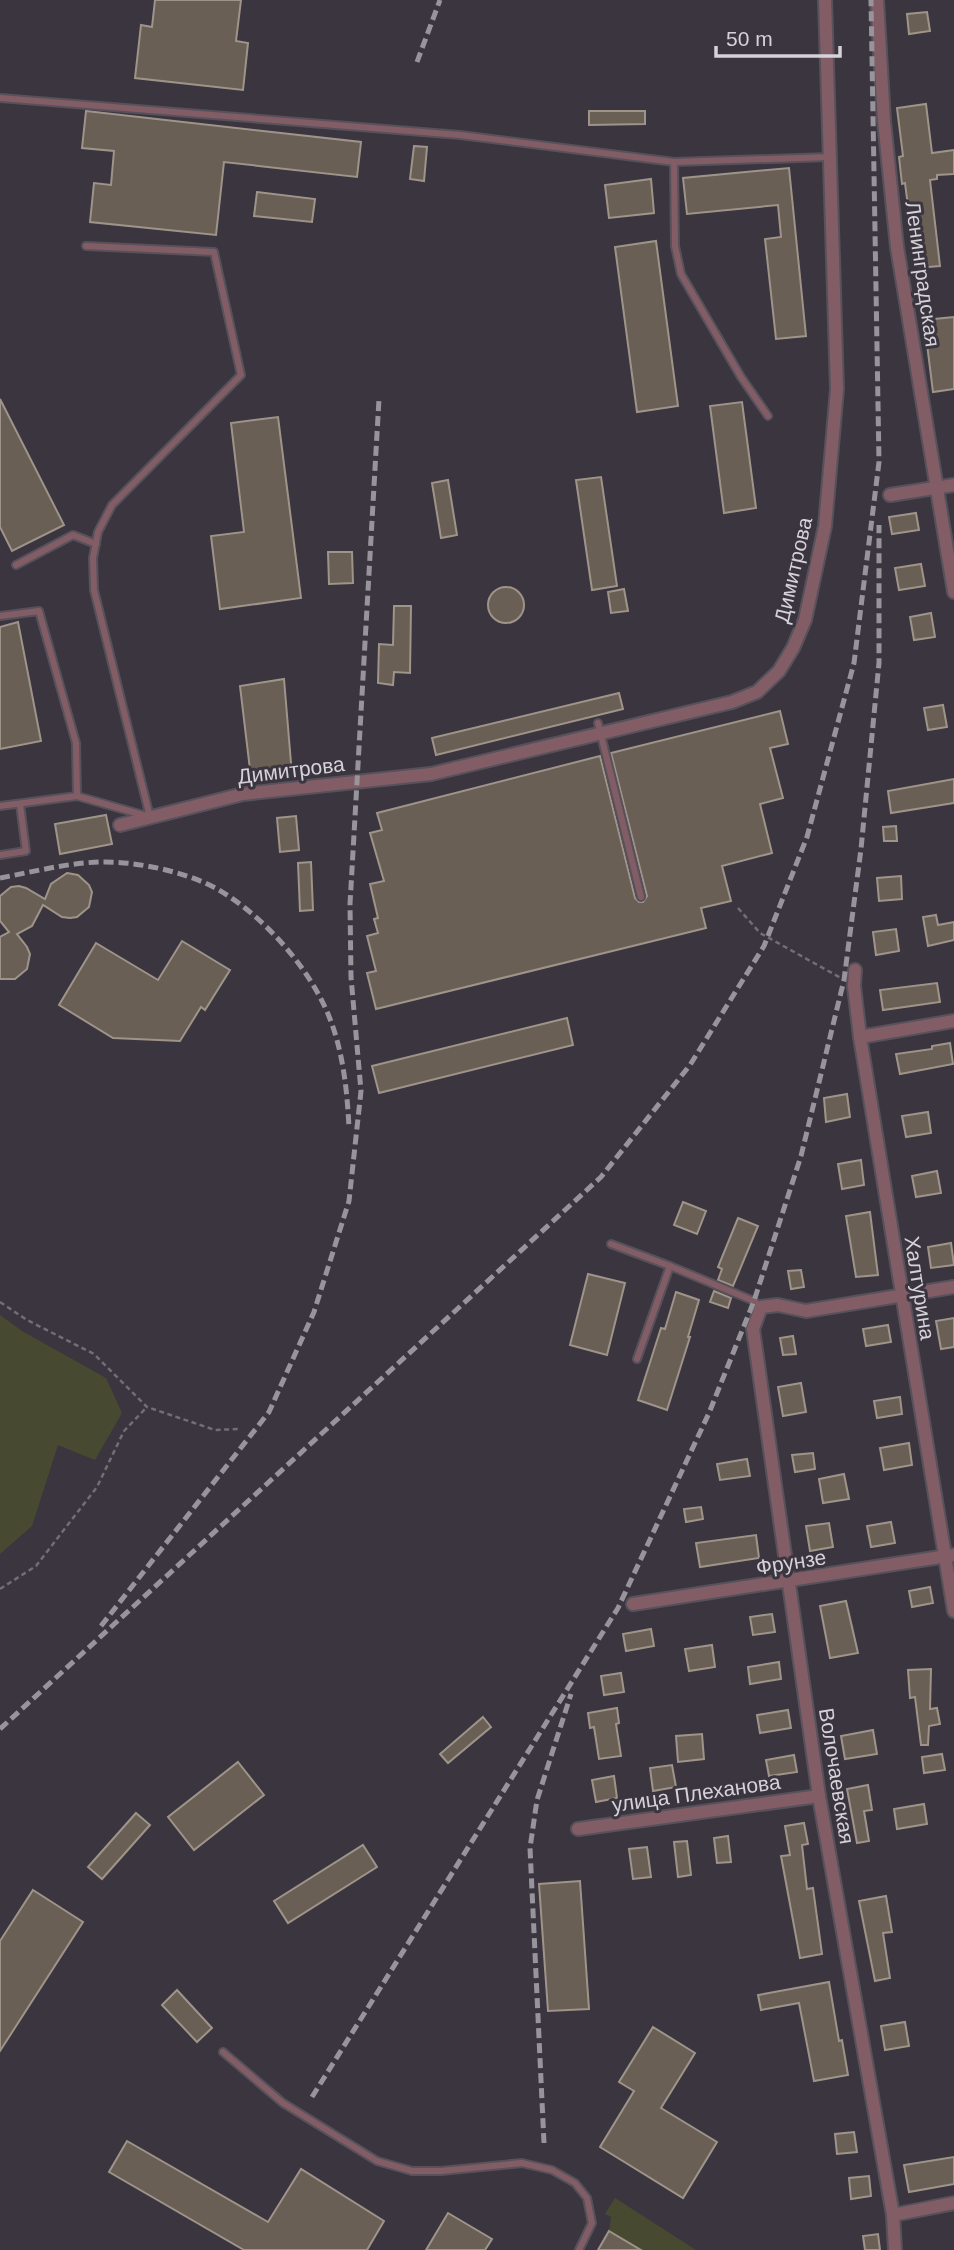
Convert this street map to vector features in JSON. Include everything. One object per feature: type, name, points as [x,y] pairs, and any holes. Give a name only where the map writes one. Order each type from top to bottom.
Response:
[{"type":"street","name":"Димитрова","points":[[120,825],[243,794],[431,774],[599,729],[732,702],[757,692],[779,671],[805,620],[825,526],[837,389],[825,0]]},
{"type":"street","name":"Ленинградская","points":[[877,0],[884,121],[897,247],[954,592]]},
{"type":"street","points":[[890,495],[954,485]]},
{"type":"street","name":"Халтурина","points":[[855,970],[854,986],[860,1037],[902,1296],[949,1556],[954,1611]]},
{"type":"street","points":[[860,1037],[954,1021]]},
{"type":"street","points":[[761,1307],[778,1305],[806,1311],[954,1287]]},
{"type":"street","name":"Волочаевская","points":[[761,1307],[753,1336],[819,1796],[893,2215],[895,2250]]},
{"type":"street","name":"Фрунзе","points":[[633,1604],[949,1556]]},
{"type":"street","name":"улица Плеханова","points":[[578,1829],[819,1796]]},
{"type":"street","points":[[893,2215],[954,2203]]},
{"type":"lane","points":[[0,99],[460,135],[674,162],[830,157]]},
{"type":"lane","points":[[674,162],[675,246],[681,274],[741,377],[768,416]]},
{"type":"lane","points":[[0,806],[77,796],[150,817],[94,590],[93,558],[97,532],[112,505],[241,374],[214,252],[86,246]]},
{"type":"lane","points":[[16,565],[73,535],[96,544]]},
{"type":"lane","points":[[0,616],[40,611],[76,743],[77,796]]},
{"type":"lane","points":[[599,729],[641,897]]},
{"type":"lane","points":[[0,855],[26,851],[20,804]]},
{"type":"lane","points":[[611,1244],[670,1265],[754,1301],[761,1307]]},
{"type":"lane","points":[[637,1359],[670,1265]]},
{"type":"lane","points":[[223,2052],[282,2103],[377,2161],[412,2171],[441,2171],[522,2163],[552,2170],[575,2183],[587,2198],[592,2222],[579,2250]]},
{"type":"path","points":[[738,908],[760,933],[854,986]]},
{"type":"path","points":[[0,1301],[27,1320],[94,1354],[146,1406],[215,1430],[239,1429]]},
{"type":"path","points":[[0,1589],[36,1566],[97,1487],[124,1431],[146,1406]]},
{"type":"green space","points":[[0,1315],[22,1331],[106,1378],[122,1413],[95,1460],[58,1445],[32,1526],[0,1554]]},
{"type":"green space","points":[[615,2198],[696,2250],[598,2250],[609,2231],[611,2217],[605,2214]]},
{"type":"building","points":[[155,0],[241,0],[236,41],[248,43],[243,90],[135,78],[141,25],[152,27]]},
{"type":"building","points":[[927,12],[930,31],[909,34],[907,14]]},
{"type":"building","points":[[926,104],[932,153],[954,150],[954,174],[937,175],[937,179],[930,180],[940,266],[916,268],[905,183],[902,184],[899,157],[903,156],[897,108]]},
{"type":"building","points":[[86,111],[361,142],[357,177],[224,162],[216,235],[90,222],[94,183],[111,185],[114,151],[82,148]]},
{"type":"building","points":[[589,111],[645,111],[645,124],[589,125]]},
{"type":"building","points":[[414,146],[427,147],[424,181],[410,179]]},
{"type":"building","points":[[789,168],[806,336],[776,339],[765,239],[781,237],[778,205],[687,214],[683,178]]},
{"type":"building","points":[[651,179],[654,213],[609,218],[605,185]]},
{"type":"building","points":[[257,192],[315,199],[312,222],[254,216]]},
{"type":"building","points":[[656,241],[678,406],[637,412],[615,247]]},
{"type":"building","points":[[954,317],[954,389],[933,392],[924,320]]},
{"type":"building","points":[[0,399],[64,525],[12,551],[0,527]]},
{"type":"building","points":[[742,402],[756,508],[724,513],[710,406]]},
{"type":"building","points":[[278,417],[301,598],[220,609],[211,536],[244,532],[231,423]]},
{"type":"building","points":[[601,477],[617,586],[592,590],[576,480]]},
{"type":"building","points":[[448,480],[457,535],[441,538],[432,483]]},
{"type":"building","points":[[916,513],[919,530],[892,534],[889,517]]},
{"type":"building","points":[[328,552],[352,552],[353,583],[329,584]]},
{"type":"building","points":[[921,564],[925,586],[899,590],[895,568]]},
{"type":"building","points":[[506,587],[519,592],[524,605],[519,618],[506,623],[493,618],[488,605],[493,592]]},
{"type":"building","points":[[624,589],[628,611],[611,613],[608,592]]},
{"type":"building","points":[[394,606],[411,606],[410,673],[394,672],[393,685],[378,683],[379,644],[393,645]]},
{"type":"building","points":[[931,613],[935,637],[914,640],[910,617]]},
{"type":"building","points":[[18,622],[41,741],[0,749],[0,627]]},
{"type":"building","points":[[284,679],[292,775],[251,778],[240,686]]},
{"type":"building","points":[[619,693],[623,709],[436,755],[432,738]]},
{"type":"building","points":[[943,705],[947,727],[928,730],[924,708]]},
{"type":"building","points":[[780,711],[788,744],[770,748],[783,798],[760,804],[772,853],[722,866],[731,901],[701,908],[706,928],[376,1009],[367,973],[376,971],[367,936],[378,933],[374,919],[378,918],[370,884],[384,881],[370,833],[382,830],[377,813],[600,756],[635,898],[643,902],[647,896],[611,753]]},
{"type":"building","points":[[954,779],[954,803],[891,813],[888,791]]},
{"type":"building","points":[[106,815],[112,844],[60,854],[55,824]]},
{"type":"building","points":[[296,816],[299,850],[280,852],[277,818]]},
{"type":"building","points":[[896,826],[897,841],[884,841],[883,827]]},
{"type":"building","points":[[311,862],[313,910],[300,911],[298,863]]},
{"type":"building","points":[[67,873],[78,875],[89,885],[92,892],[89,907],[77,917],[70,918],[62,917],[43,905],[32,926],[17,934],[30,954],[27,969],[15,979],[0,979],[0,937],[9,932],[0,921],[0,896],[11,887],[19,886],[45,899],[51,884]]},
{"type":"building","points":[[901,876],[902,899],[879,901],[877,878]]},
{"type":"building","points":[[936,915],[938,925],[954,922],[954,940],[928,946],[923,917]]},
{"type":"building","points":[[896,929],[899,951],[876,955],[873,932]]},
{"type":"building","points":[[182,941],[230,970],[205,1010],[201,1007],[180,1041],[113,1038],[59,1005],[96,943],[158,980]]},
{"type":"building","points":[[937,983],[940,1002],[883,1010],[880,990]]},
{"type":"building","points":[[567,1018],[573,1045],[379,1093],[372,1066]]},
{"type":"building","points":[[950,1043],[953,1064],[900,1074],[896,1054],[932,1049],[932,1046]]},
{"type":"building","points":[[847,1094],[850,1117],[826,1122],[824,1098]]},
{"type":"building","points":[[928,1112],[931,1133],[906,1137],[902,1116]]},
{"type":"building","points":[[861,1160],[864,1185],[842,1189],[838,1164]]},
{"type":"building","points":[[937,1171],[941,1193],[916,1197],[912,1176]]},
{"type":"building","points":[[683,1202],[706,1211],[697,1234],[674,1225]]},
{"type":"building","points":[[870,1212],[878,1275],[856,1277],[846,1216]]},
{"type":"building","points":[[738,1218],[758,1226],[733,1286],[718,1280],[722,1269],[718,1267]]},
{"type":"building","points":[[951,1243],[954,1265],[931,1268],[928,1247]]},
{"type":"building","points":[[801,1270],[804,1287],[791,1289],[788,1271]]},
{"type":"building","points":[[588,1274],[625,1283],[607,1355],[570,1345]]},
{"type":"building","points":[[714,1291],[731,1298],[728,1308],[710,1302]]},
{"type":"building","points":[[676,1292],[699,1300],[667,1410],[638,1400],[661,1328],[665,1329]]},
{"type":"building","points":[[954,1318],[954,1347],[941,1349],[936,1321]]},
{"type":"building","points":[[888,1325],[891,1342],[866,1346],[863,1329]]},
{"type":"building","points":[[793,1336],[796,1354],[783,1355],[780,1338]]},
{"type":"building","points":[[801,1383],[806,1412],[783,1416],[778,1387]]},
{"type":"building","points":[[900,1397],[902,1414],[877,1418],[874,1401]]},
{"type":"building","points":[[909,1443],[912,1465],[884,1470],[880,1448]]},
{"type":"building","points":[[813,1453],[815,1469],[795,1472],[792,1455]]},
{"type":"building","points":[[747,1459],[750,1476],[720,1480],[717,1464]]},
{"type":"building","points":[[844,1474],[849,1499],[823,1503],[819,1479]]},
{"type":"building","points":[[701,1507],[703,1519],[686,1522],[684,1509]]},
{"type":"building","points":[[891,1522],[895,1543],[871,1547],[867,1526]]},
{"type":"building","points":[[829,1523],[833,1547],[810,1551],[806,1526]]},
{"type":"building","points":[[756,1535],[759,1558],[700,1567],[696,1543]]},
{"type":"building","points":[[930,1587],[933,1603],[912,1607],[909,1591]]},
{"type":"building","points":[[846,1601],[858,1653],[830,1658],[820,1606]]},
{"type":"building","points":[[772,1614],[775,1632],[753,1635],[750,1617]]},
{"type":"building","points":[[651,1629],[654,1646],[626,1651],[623,1634]]},
{"type":"building","points":[[712,1645],[715,1667],[689,1671],[685,1649]]},
{"type":"building","points":[[779,1662],[781,1679],[750,1684],[748,1667]]},
{"type":"building","points":[[931,1669],[930,1709],[937,1708],[940,1724],[929,1726],[928,1745],[921,1745],[915,1697],[910,1698],[908,1670]]},
{"type":"building","points":[[621,1673],[624,1692],[604,1695],[601,1676]]},
{"type":"building","points":[[617,1708],[619,1723],[616,1724],[621,1756],[599,1759],[594,1727],[590,1728],[588,1713]]},
{"type":"building","points":[[788,1710],[791,1728],[760,1733],[757,1715]]},
{"type":"building","points":[[483,1717],[491,1727],[448,1763],[440,1754]]},
{"type":"building","points":[[873,1730],[877,1754],[845,1759],[841,1736]]},
{"type":"building","points":[[702,1734],[704,1759],[678,1762],[676,1736]]},
{"type":"building","points":[[942,1754],[945,1770],[924,1773],[922,1757]]},
{"type":"building","points":[[794,1755],[797,1772],[769,1776],[766,1760]]},
{"type":"building","points":[[238,1762],[264,1795],[194,1850],[168,1817]]},
{"type":"building","points":[[672,1765],[676,1787],[653,1791],[650,1768]]},
{"type":"building","points":[[614,1776],[617,1798],[596,1802],[592,1780]]},
{"type":"building","points":[[868,1785],[872,1810],[864,1811],[869,1841],[857,1843],[847,1789]]},
{"type":"building","points":[[924,1804],[927,1824],[897,1829],[894,1809]]},
{"type":"building","points":[[136,1813],[150,1825],[102,1879],[88,1867]]},
{"type":"building","points":[[804,1823],[808,1844],[802,1845],[807,1889],[813,1888],[822,1954],[800,1958],[781,1856],[790,1855],[785,1826]]},
{"type":"building","points":[[728,1836],[731,1862],[717,1863],[714,1838]]},
{"type":"building","points":[[687,1841],[691,1875],[678,1877],[674,1842]]},
{"type":"building","points":[[363,1845],[377,1867],[288,1923],[274,1901]]},
{"type":"building","points":[[647,1847],[651,1877],[633,1879],[629,1849]]},
{"type":"building","points":[[580,1881],[589,2009],[548,2011],[539,1884]]},
{"type":"building","points":[[33,1890],[83,1922],[0,2051],[0,1941]]},
{"type":"building","points":[[886,1896],[892,1932],[883,1933],[890,1978],[875,1981],[859,1901]]},
{"type":"building","points":[[829,1982],[848,2075],[814,2081],[799,2003],[761,2010],[758,1995]]},
{"type":"building","points":[[177,1990],[212,2028],[197,2042],[162,2005]]},
{"type":"building","points":[[905,2022],[909,2046],[885,2050],[881,2026]]},
{"type":"building","points":[[653,2027],[695,2053],[661,2108],[717,2142],[683,2198],[600,2147],[634,2091],[619,2082]]},
{"type":"building","points":[[854,2132],[857,2152],[837,2154],[835,2134]]},
{"type":"building","points":[[127,2141],[268,2222],[301,2169],[384,2221],[367,2250],[244,2250],[109,2172]]},
{"type":"building","points":[[954,2157],[954,2184],[909,2192],[904,2165]]},
{"type":"building","points":[[869,2176],[871,2196],[851,2199],[849,2178]]},
{"type":"building","points":[[448,2213],[492,2239],[485,2250],[426,2250]]},
{"type":"building","points":[[609,2231],[641,2250],[598,2250]]},
{"type":"building","points":[[878,2234],[880,2250],[865,2250],[863,2236]]},
{"type":"railway","points":[[417,62],[440,0]]},
{"type":"railway","points":[[0,1729],[601,1177],[690,1065],[764,946],[807,837],[854,663],[879,462],[871,0]]},
{"type":"railway","points":[[101,1626],[269,1412],[314,1312],[349,1201],[361,1091],[351,977],[350,904],[379,399]]},
{"type":"railway","points":[[312,2097],[618,1608],[709,1413],[754,1301],[801,1156],[844,980],[861,849],[879,663],[879,525]]},
{"type":"railway","points":[[0,878],[75,864],[129,863],[192,878],[235,900],[265,925],[292,955],[323,1003],[335,1033],[342,1064],[349,1128]]},
{"type":"railway","points":[[544,2143],[530,1848],[537,1800],[571,1694]]}]
